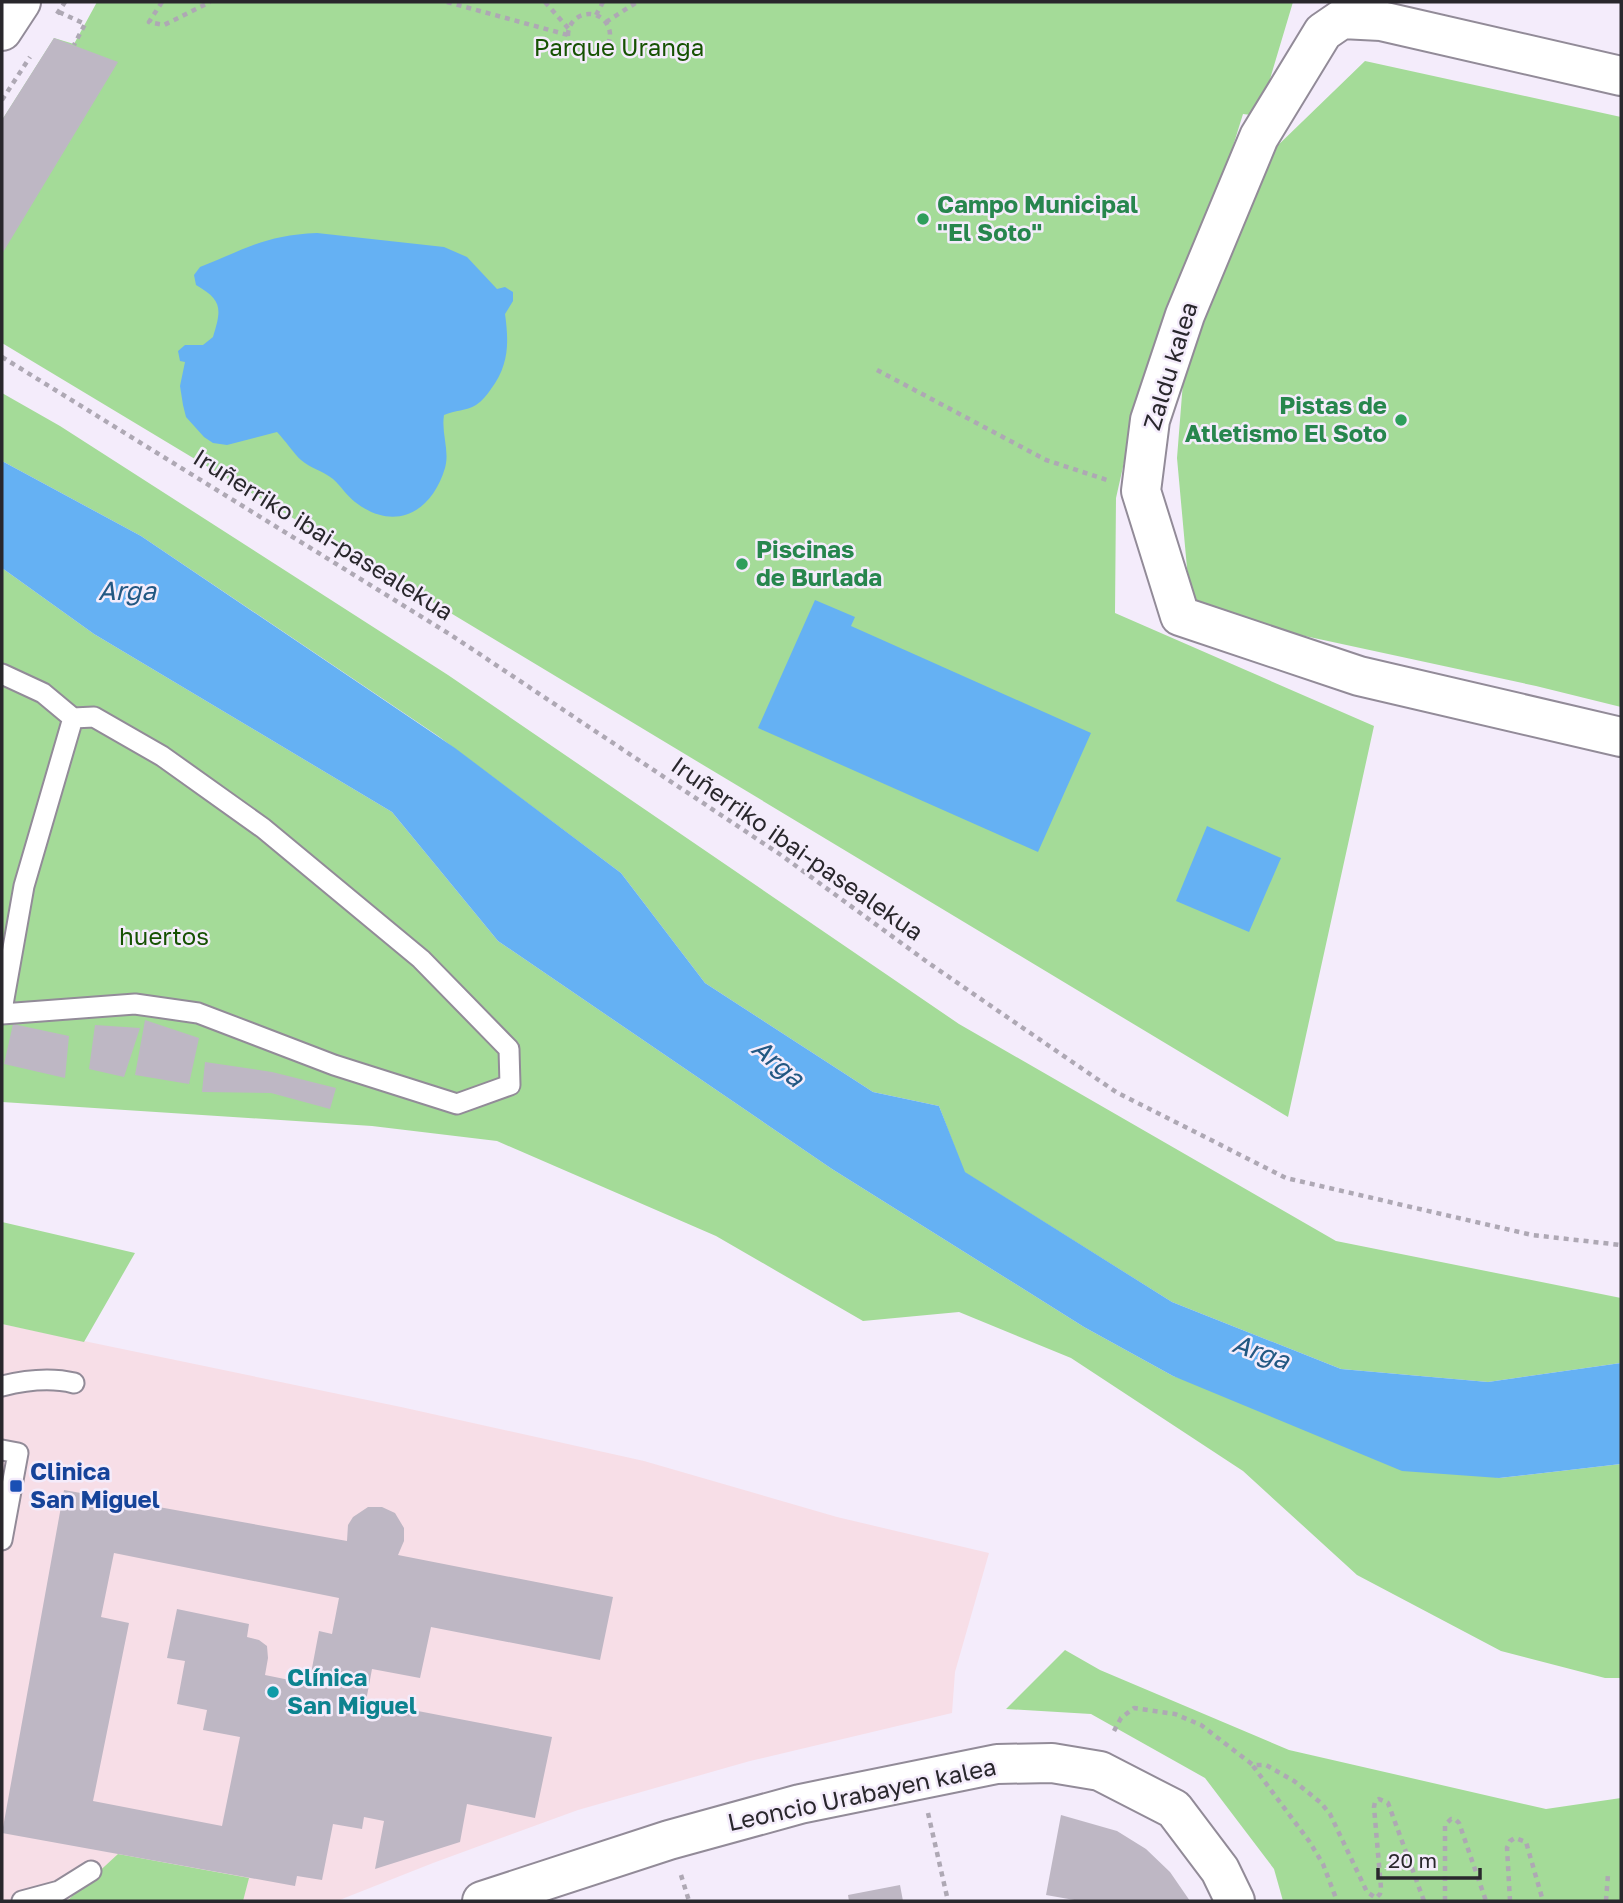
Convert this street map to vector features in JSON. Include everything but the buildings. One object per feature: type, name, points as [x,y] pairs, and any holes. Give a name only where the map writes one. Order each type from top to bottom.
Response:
[{"type":"street","points":[[2,32],[21,2]]},
{"type":"street","name":"Zaldu kalea","points":[[1621,76],[1422,17],[1381,21],[1342,19],[1323,32],[1259,136],[1185,315],[1150,420],[1141,491],[1180,616],[1359,676],[1621,737]]},
{"type":"street","name":"Leoncio Urabayen kalea","points":[[482,1901],[669,1840],[800,1804],[997,1764],[1052,1762],[1100,1771],[1174,1809],[1220,1870],[1236,1901]]},
{"type":"lane","points":[[2,674],[43,693],[73,718],[94,717],[162,756],[262,828],[421,959],[509,1049],[510,1085],[457,1104],[334,1065],[198,1013],[185,1011],[135,1004],[2,1012],[24,886],[73,718]]},
{"type":"lane","points":[[2,1386],[28,1380],[64,1380],[74,1383]]},
{"type":"lane","points":[[2,1450],[18,1453],[2,1540]]},
{"type":"lane","points":[[22,1901],[60,1891],[91,1871]]},
{"type":"path","points":[[65,2],[59,12],[85,24],[74,45]]},
{"type":"path","points":[[162,2],[149,22],[164,25],[210,2]]},
{"type":"path","points":[[447,2],[568,32]]},
{"type":"path","points":[[545,2],[568,32],[572,49],[578,54],[599,54],[609,43],[610,29],[606,22],[596,15],[582,15],[572,23],[568,32]]},
{"type":"path","points":[[596,15],[603,2]]},
{"type":"path","points":[[606,22],[637,2]]},
{"type":"path","name":"Iruñerriko ibai-pasealekua","points":[[2,357],[451,635],[781,855],[930,964],[1116,1091],[1286,1178],[1532,1235],[1621,1245]]},
{"type":"path","points":[[877,370],[1046,460],[1141,491]]},
{"type":"path","points":[[1114,1731],[1121,1718],[1134,1708],[1175,1714],[1201,1725],[1253,1765],[1309,1841],[1323,1864],[1337,1901]]},
{"type":"path","points":[[1253,1765],[1265,1765],[1294,1781],[1321,1803],[1367,1892],[1376,1898],[1381,1888],[1374,1807],[1379,1799],[1388,1803],[1424,1901]]},
{"type":"path","points":[[928,1812],[948,1901]]},
{"type":"path","points":[[1445,1901],[1445,1825],[1451,1819],[1459,1823],[1486,1901]]},
{"type":"path","points":[[1510,1901],[1507,1848],[1510,1841],[1516,1838],[1526,1842],[1543,1901]]},
{"type":"path","points":[[1605,1901],[1608,1874]]},
{"type":"path","points":[[681,1875],[689,1901]]},
{"type":"shaded area","points":[[2,1324],[644,1461],[837,1517],[989,1553],[955,1672],[952,1713],[750,1761],[578,1810],[337,1901],[2,1901]]},
{"type":"green space","name":"Piscinas de Burlada","points":[[97,2],[1293,2],[1259,116],[1243,114],[1206,233],[1132,427],[1116,498],[1115,613],[1374,726],[1288,1117],[2,343],[2,120],[54,38],[74,44]]},
{"type":"green space","name":"Pistas de Atletismo El Soto","points":[[1365,61],[1621,117],[1621,707],[1217,617],[1190,601],[1177,458],[1183,382],[1199,311],[1272,151]]},
{"type":"green space","points":[[2,393],[60,426],[448,675],[959,1024],[1336,1241],[1621,1298],[1621,1363],[1488,1382],[1341,1369],[1172,1302],[964,1172],[939,1106],[873,1092],[705,983],[621,873],[438,736],[141,536],[2,461]]},
{"type":"green space","name":"huertos","points":[[2,568],[94,634],[392,812],[498,941],[832,1169],[1084,1327],[1173,1376],[1499,1478],[1621,1464],[1621,1678],[1605,1678],[1501,1651],[1357,1575],[1243,1471],[1071,1358],[959,1312],[863,1321],[716,1236],[497,1141],[372,1126],[2,1102]]},
{"type":"green space","points":[[2,1222],[135,1253],[84,1342],[2,1324]]},
{"type":"green space","points":[[1065,1650],[1100,1670],[1289,1750],[1546,1809],[1621,1798],[1621,1901],[1283,1901],[1274,1869],[1205,1778],[1091,1714],[1006,1709]]},
{"type":"green space","points":[[118,1854],[249,1878],[243,1901],[67,1901]]},
{"type":"water","points":[[317,233],[444,247],[467,257],[497,289],[505,287],[513,292],[513,301],[505,314],[506,353],[497,380],[478,403],[444,415],[447,455],[445,468],[431,496],[410,513],[384,516],[370,511],[352,500],[333,479],[301,460],[277,432],[227,445],[213,443],[186,417],[180,386],[185,362],[180,361],[178,351],[185,345],[203,345],[213,337],[218,319],[215,300],[196,285],[194,275],[200,267],[256,244],[299,234]]},
{"type":"water","name":"Arga","points":[[2,461],[141,536],[455,748],[621,873],[705,983],[873,1092],[939,1106],[965,1172],[1172,1302],[1341,1369],[1488,1382],[1621,1363],[1621,1464],[1499,1478],[1402,1471],[1173,1376],[1084,1327],[832,1169],[498,941],[392,812],[94,634],[2,568]]},
{"type":"water","points":[[815,600],[855,617],[851,626],[1091,733],[1038,852],[758,728]]},
{"type":"water","points":[[1207,826],[1281,858],[1249,932],[1176,901]]},
{"type":"place","name":"Campo Municipal \"El Soto\"","points":[[923,219]]},
{"type":"place","name":"Pistas de Atletismo El Soto","points":[[1401,420]]},
{"type":"place","name":"Piscinas de Burlada","points":[[742,564]]},
{"type":"place","name":"Clinica San Miguel","points":[[16,1486]]},
{"type":"place","name":"Clínica San Miguel","points":[[273,1692]]},
{"type":"park label","name":"Parque Uranga","points":[[619,48]]}]
